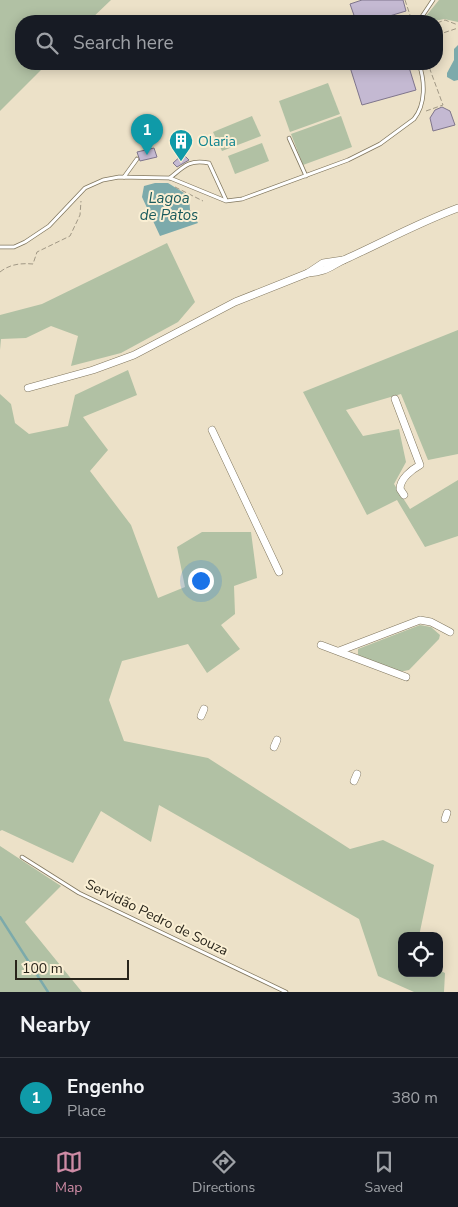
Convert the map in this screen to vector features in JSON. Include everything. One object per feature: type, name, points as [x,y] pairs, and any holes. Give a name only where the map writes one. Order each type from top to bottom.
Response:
[{"type":"street","points":[[28,388],[93,370],[134,355],[216,311],[308,273],[325,271],[422,222],[458,208]]},
{"type":"street","points":[[395,399],[420,465],[410,471],[401,482],[400,489],[404,495]]},
{"type":"street","points":[[212,430],[279,572]]},
{"type":"street","points":[[339,651],[420,620],[431,622],[450,632]]},
{"type":"street","points":[[321,645],[406,677]]},
{"type":"lane","points":[[423,15],[433,0]]},
{"type":"lane","points":[[0,247],[14,247],[49,226],[85,188],[103,180],[124,177],[170,178],[226,201],[242,199],[348,160],[380,144],[414,119],[418,114],[423,98],[420,70]]},
{"type":"lane","points":[[289,138],[306,176]]},
{"type":"lane","points":[[124,177],[137,160]]},
{"type":"lane","points":[[170,178],[197,160],[209,163],[226,201]]},
{"type":"lane","name":"Servidão Pedro de Souza","points":[[22,857],[79,893],[286,992]]},
{"type":"path","points":[[405,0],[410,15]]},
{"type":"path","points":[[443,21],[458,26]]},
{"type":"path","points":[[443,32],[458,26]]},
{"type":"path","points":[[418,114],[444,106],[430,70]]},
{"type":"path","points":[[173,186],[203,201]]},
{"type":"path","points":[[0,272],[7,267],[22,263],[33,264],[38,252],[70,236],[80,215],[80,204],[85,188]]},
{"type":"green space","points":[[0,0],[111,0],[95,15],[15,15],[15,70],[41,70],[0,111]]},
{"type":"green space","points":[[439,0],[458,0],[458,22],[443,19],[443,15],[427,15]]},
{"type":"green space","points":[[328,83],[340,114],[290,132],[279,101]]},
{"type":"green space","points":[[252,116],[261,136],[222,151],[213,132]]},
{"type":"green space","points":[[341,116],[352,147],[303,165],[291,134]]},
{"type":"green space","points":[[262,143],[269,161],[235,174],[228,156]]},
{"type":"green space","points":[[167,243],[195,302],[178,322],[121,353],[71,366],[78,336],[51,326],[26,338],[1,339],[0,350],[0,315],[42,304]]},
{"type":"green space","points":[[458,330],[458,454],[428,460],[401,394],[346,410],[363,436],[399,429],[406,462],[394,484],[410,509],[458,480],[458,536],[425,547],[397,500],[367,515],[303,392]]},
{"type":"green space","points":[[128,370],[137,395],[83,417],[108,450],[90,471],[131,525],[158,598],[185,587],[177,547],[202,532],[251,532],[257,578],[234,586],[235,614],[221,625],[240,649],[207,673],[188,644],[122,661],[109,700],[124,741],[208,758],[350,849],[383,840],[434,865],[420,932],[398,932],[398,977],[443,977],[443,972],[445,973],[444,992],[414,992],[378,976],[359,919],[159,805],[151,842],[101,811],[73,863],[2,830],[0,831],[0,394],[11,404],[15,423],[29,434],[68,426],[75,395]]},
{"type":"green space","points":[[420,625],[431,627],[440,635],[439,639],[409,670],[399,672],[358,655],[358,649]]},
{"type":"green space","points":[[0,846],[61,886],[25,922],[82,992],[0,992]]},
{"type":"water","points":[[458,45],[458,80],[454,81],[447,77],[447,73],[454,60],[454,49]]},
{"type":"water","name":"Lagoa de Patos","points":[[155,183],[168,183],[189,196],[190,210],[198,223],[160,236],[142,197],[144,186]]},
{"type":"building","points":[[362,0],[403,0],[406,11],[393,15],[354,15],[350,4]]},
{"type":"building","points":[[351,70],[410,70],[416,90],[362,105]]},
{"type":"building","points":[[442,107],[450,111],[455,125],[433,131],[430,118],[435,110]]},
{"type":"building","points":[[154,148],[157,157],[140,161],[137,152]]},
{"type":"building","name":"Olaria","points":[[183,154],[189,160],[177,167],[173,163]]},
{"type":"waterway","points":[[0,917],[48,992]]},
{"type":"place","name":"Engenho","points":[[147,155]]},
{"type":"place","name":"Olaria","points":[[181,162]]}]
